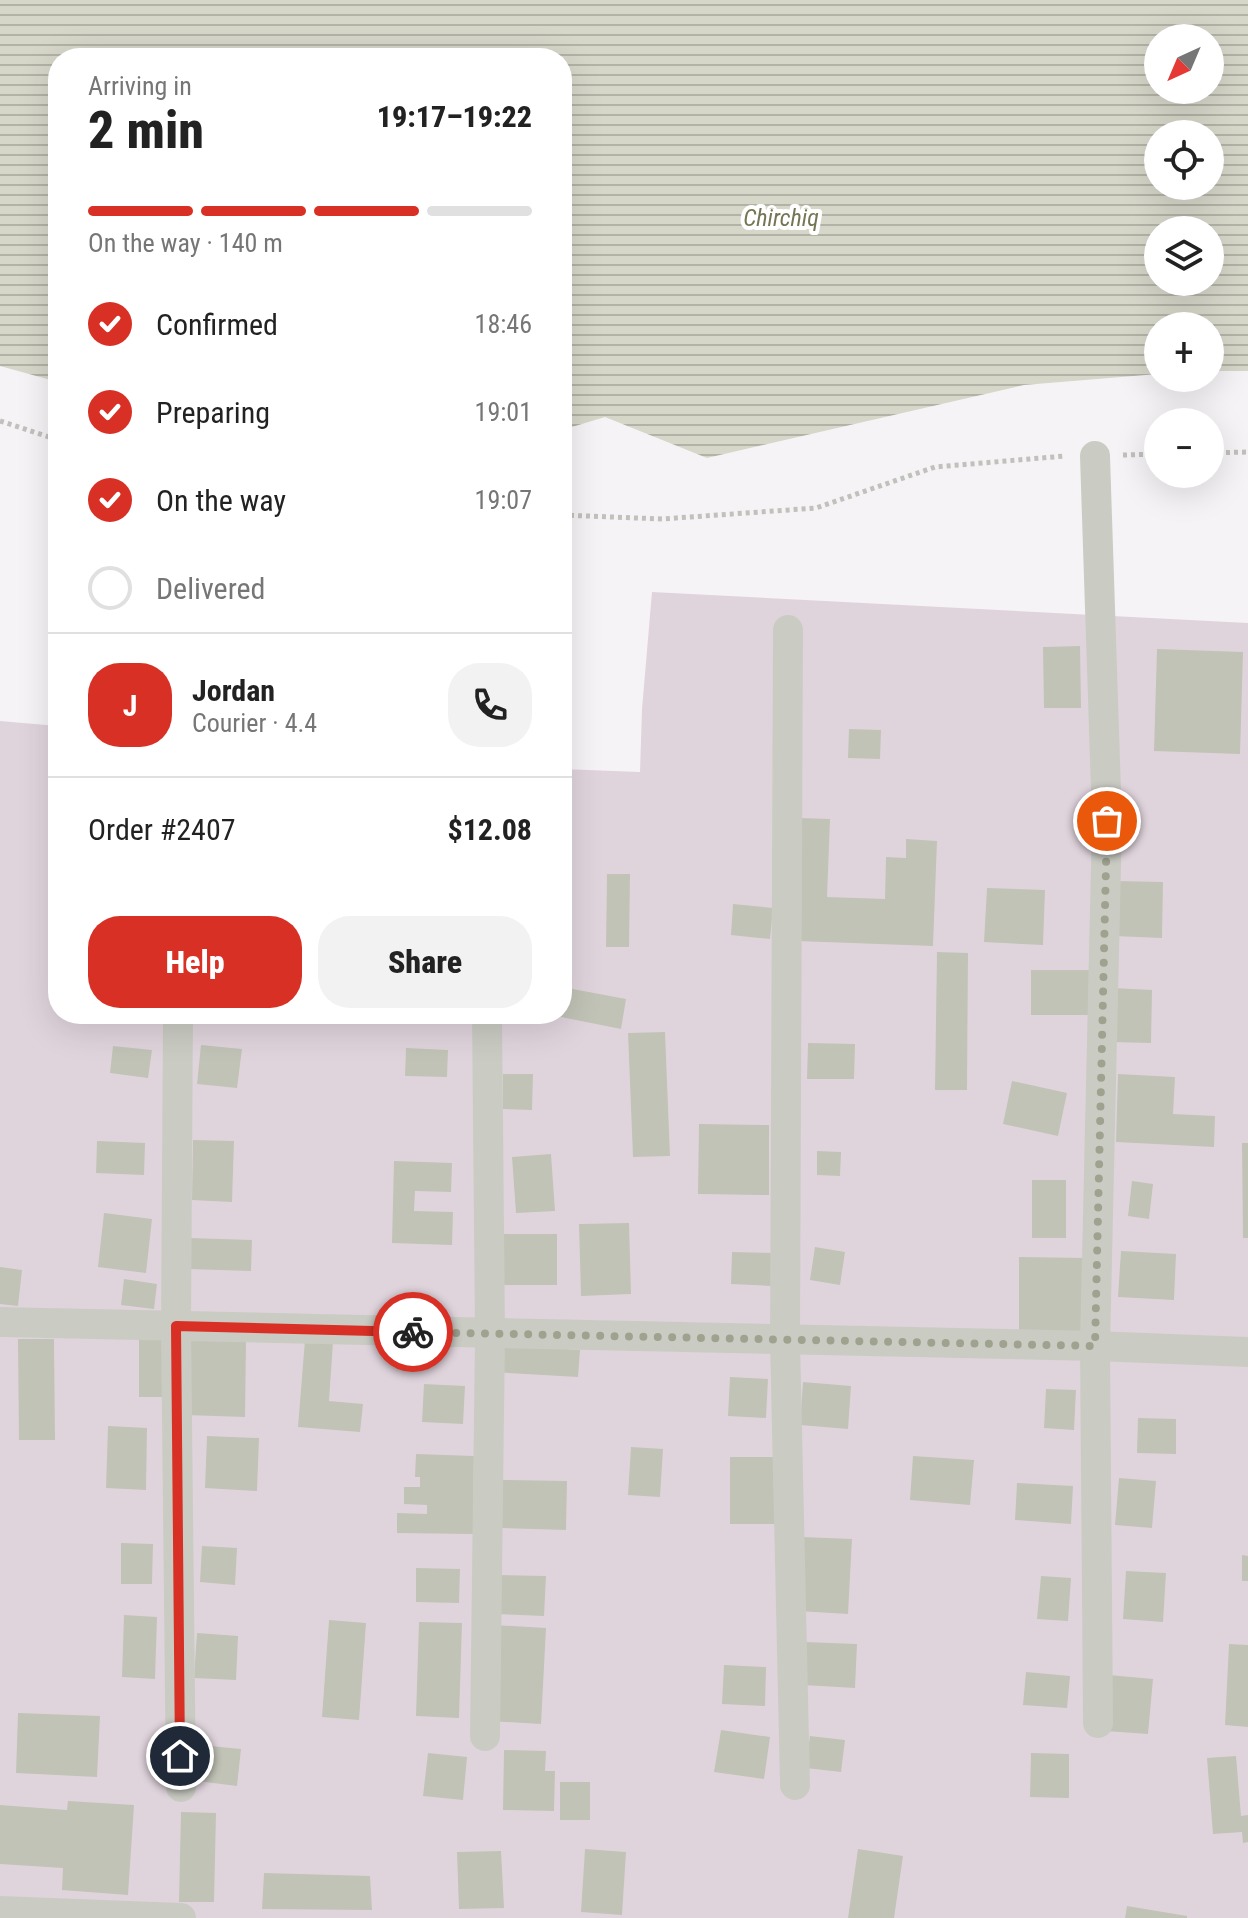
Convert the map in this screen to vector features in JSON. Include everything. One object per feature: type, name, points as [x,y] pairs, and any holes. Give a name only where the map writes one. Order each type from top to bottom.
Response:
[{"type":"street","points":[[1095,456],[1107,821],[1095,1346],[1098,1723]]},
{"type":"street","points":[[788,630],[785,1340],[795,1785]]},
{"type":"street","points":[[178,1024],[176,1326],[181,1787]]},
{"type":"street","points":[[485,1736],[490,1334],[487,1024]]},
{"type":"street","points":[[0,1322],[1248,1352]]},
{"type":"street","points":[[0,1911],[181,1918]]},
{"type":"path","points":[[0,421],[48,437]]},
{"type":"path","points":[[1224,453],[1248,452]]},
{"type":"path","points":[[572,515],[662,519],[816,508],[935,467],[1057,457],[1144,454]]},
{"type":"shaded area","points":[[652,592],[1248,623],[1248,1918],[0,1918],[0,721],[48,725],[48,1024],[572,1024],[572,769],[640,772]]},
{"type":"water","name":"Chirchiq","points":[[0,0],[1248,0],[1248,371],[1224,371],[1224,312],[1144,312],[1144,375],[1024,385],[707,458],[605,417],[572,427],[572,48],[48,48],[48,379],[0,366]]},
{"type":"building","points":[[1080,646],[1081,708],[1044,708],[1043,647]]},
{"type":"building","points":[[1157,649],[1243,652],[1240,754],[1154,751]]},
{"type":"building","points":[[849,729],[881,730],[880,759],[848,758]]},
{"type":"building","points":[[800,818],[830,819],[827,897],[885,899],[886,857],[906,858],[906,839],[937,841],[933,946],[797,941]]},
{"type":"building","points":[[607,874],[630,874],[629,947],[606,947]]},
{"type":"building","points":[[1115,881],[1163,882],[1162,938],[1114,936]]},
{"type":"building","points":[[987,888],[1045,890],[1043,945],[984,942]]},
{"type":"building","points":[[733,904],[773,908],[770,939],[731,935]]},
{"type":"building","points":[[937,952],[968,953],[967,1090],[935,1090]]},
{"type":"building","points":[[1031,970],[1091,970],[1091,1015],[1031,1015]]},
{"type":"building","points":[[1113,988],[1152,990],[1151,1043],[1111,1042]]},
{"type":"building","points":[[572,989],[626,999],[621,1029],[572,1019]]},
{"type":"building","points":[[665,1032],[670,1156],[633,1157],[628,1033]]},
{"type":"building","points":[[808,1043],[855,1044],[854,1079],[807,1079]]},
{"type":"building","points":[[201,1045],[242,1049],[237,1088],[197,1084]]},
{"type":"building","points":[[113,1046],[152,1050],[148,1078],[110,1073]]},
{"type":"building","points":[[406,1048],[448,1050],[447,1077],[405,1076]]},
{"type":"building","points":[[503,1074],[533,1074],[532,1110],[503,1109]]},
{"type":"building","points":[[1118,1074],[1175,1077],[1173,1114],[1215,1116],[1214,1147],[1116,1142]]},
{"type":"building","points":[[1012,1081],[1067,1093],[1058,1136],[1003,1124]]},
{"type":"building","points":[[699,1124],[769,1125],[769,1195],[698,1194]]},
{"type":"building","points":[[193,1140],[234,1141],[232,1202],[192,1200]]},
{"type":"building","points":[[97,1141],[145,1143],[144,1175],[96,1173]]},
{"type":"building","points":[[1242,1143],[1248,1143],[1248,1238],[1243,1238]]},
{"type":"building","points":[[817,1151],[841,1152],[840,1176],[817,1175]]},
{"type":"building","points":[[551,1154],[555,1211],[516,1213],[512,1157]]},
{"type":"building","points":[[394,1161],[452,1163],[451,1192],[415,1191],[414,1211],[453,1212],[452,1245],[392,1243]]},
{"type":"building","points":[[1032,1180],[1066,1180],[1066,1238],[1032,1238]]},
{"type":"building","points":[[1132,1181],[1153,1184],[1149,1219],[1128,1216]]},
{"type":"building","points":[[104,1213],[152,1219],[146,1273],[98,1267]]},
{"type":"building","points":[[629,1223],[631,1294],[581,1296],[579,1224]]},
{"type":"building","points":[[503,1234],[557,1234],[557,1285],[503,1285]]},
{"type":"building","points":[[189,1238],[252,1240],[251,1271],[188,1269]]},
{"type":"building","points":[[815,1247],[845,1252],[840,1285],[810,1280]]},
{"type":"building","points":[[1121,1251],[1176,1254],[1174,1300],[1118,1297]]},
{"type":"building","points":[[732,1252],[773,1253],[772,1286],[731,1284]]},
{"type":"building","points":[[1019,1257],[1087,1258],[1088,1333],[1019,1332]]},
{"type":"building","points":[[0,1267],[22,1270],[18,1306],[0,1304]]},
{"type":"building","points":[[124,1279],[157,1284],[154,1309],[121,1305]]},
{"type":"building","points":[[188,1337],[246,1339],[245,1417],[185,1415]]},
{"type":"building","points":[[18,1339],[54,1339],[55,1440],[19,1440]]},
{"type":"building","points":[[139,1340],[168,1340],[168,1397],[139,1397]]},
{"type":"building","points":[[305,1340],[333,1342],[329,1401],[363,1404],[360,1432],[298,1427]]},
{"type":"building","points":[[495,1344],[580,1350],[578,1377],[493,1372]]},
{"type":"building","points":[[730,1377],[768,1379],[766,1418],[728,1416]]},
{"type":"building","points":[[803,1382],[851,1386],[848,1429],[800,1425]]},
{"type":"building","points":[[424,1384],[465,1386],[463,1424],[422,1422]]},
{"type":"building","points":[[1046,1389],[1076,1390],[1074,1430],[1044,1428]]},
{"type":"building","points":[[1138,1418],[1176,1419],[1176,1454],[1137,1453]]},
{"type":"building","points":[[108,1426],[147,1428],[146,1490],[106,1488]]},
{"type":"building","points":[[207,1436],[259,1438],[257,1491],[205,1488]]},
{"type":"building","points":[[631,1447],[663,1449],[660,1497],[628,1495]]},
{"type":"building","points":[[416,1454],[474,1456],[473,1534],[397,1533],[397,1513],[427,1514],[427,1505],[404,1504],[404,1487],[420,1487],[420,1477],[415,1477]]},
{"type":"building","points":[[913,1456],[974,1460],[970,1505],[910,1500]]},
{"type":"building","points":[[730,1457],[775,1457],[776,1524],[730,1524]]},
{"type":"building","points":[[1119,1478],[1156,1481],[1152,1528],[1115,1525]]},
{"type":"building","points":[[502,1480],[567,1481],[566,1530],[501,1528]]},
{"type":"building","points":[[1017,1483],[1073,1486],[1071,1524],[1015,1520]]},
{"type":"building","points":[[802,1537],[852,1539],[848,1614],[798,1611]]},
{"type":"building","points":[[121,1543],[153,1544],[152,1584],[121,1584]]},
{"type":"building","points":[[202,1546],[237,1548],[235,1585],[200,1582]]},
{"type":"building","points":[[1242,1555],[1248,1556],[1248,1581],[1242,1581]]},
{"type":"building","points":[[416,1568],[460,1569],[459,1603],[416,1602]]},
{"type":"building","points":[[1126,1571],[1166,1573],[1163,1622],[1123,1619]]},
{"type":"building","points":[[497,1575],[546,1576],[544,1616],[496,1614]]},
{"type":"building","points":[[1041,1576],[1071,1578],[1068,1621],[1037,1619]]},
{"type":"building","points":[[124,1615],[157,1617],[155,1679],[122,1677]]},
{"type":"building","points":[[329,1620],[366,1623],[359,1720],[322,1717]]},
{"type":"building","points":[[419,1622],[462,1623],[459,1718],[416,1716]]},
{"type":"building","points":[[493,1625],[546,1628],[541,1724],[489,1721]]},
{"type":"building","points":[[197,1633],[238,1636],[236,1680],[194,1678]]},
{"type":"building","points":[[804,1642],[857,1644],[855,1688],[803,1685]]},
{"type":"building","points":[[1229,1644],[1248,1645],[1248,1727],[1225,1725]]},
{"type":"building","points":[[724,1665],[766,1667],[765,1706],[722,1704]]},
{"type":"building","points":[[1026,1672],[1070,1676],[1067,1708],[1023,1705]]},
{"type":"building","points":[[1109,1675],[1153,1679],[1148,1734],[1105,1731]]},
{"type":"building","points":[[18,1713],[100,1716],[97,1777],[16,1773]]},
{"type":"building","points":[[721,1730],[770,1737],[764,1779],[714,1772]]},
{"type":"building","points":[[810,1736],[845,1740],[841,1772],[806,1768]]},
{"type":"building","points":[[200,1745],[241,1749],[237,1786],[197,1781]]},
{"type":"building","points":[[504,1750],[546,1751],[545,1771],[555,1771],[554,1811],[503,1810]]},
{"type":"building","points":[[428,1753],[467,1757],[463,1800],[423,1796]]},
{"type":"building","points":[[1031,1753],[1069,1754],[1069,1798],[1030,1797]]},
{"type":"building","points":[[1236,1756],[1241,1816],[1248,1815],[1248,1842],[1243,1843],[1242,1832],[1213,1834],[1207,1758]]},
{"type":"building","points":[[560,1782],[590,1782],[590,1820],[560,1820]]},
{"type":"building","points":[[68,1801],[134,1805],[128,1895],[62,1890],[63,1868],[0,1864],[0,1805],[67,1810]]},
{"type":"building","points":[[181,1812],[216,1813],[214,1902],[179,1902]]},
{"type":"building","points":[[585,1849],[626,1852],[622,1915],[581,1912]]},
{"type":"building","points":[[858,1849],[903,1856],[894,1918],[848,1918]]},
{"type":"building","points":[[501,1851],[504,1908],[459,1909],[457,1852]]},
{"type":"building","points":[[264,1873],[370,1876],[372,1910],[262,1909]]},
{"type":"building","points":[[1127,1906],[1187,1916],[1187,1918],[1125,1918]]},
{"type":"way so far","points":[[413,1332],[1095,1346],[1107,821]]},
{"type":"route","points":[[180,1756],[176,1326],[413,1332]]}]
